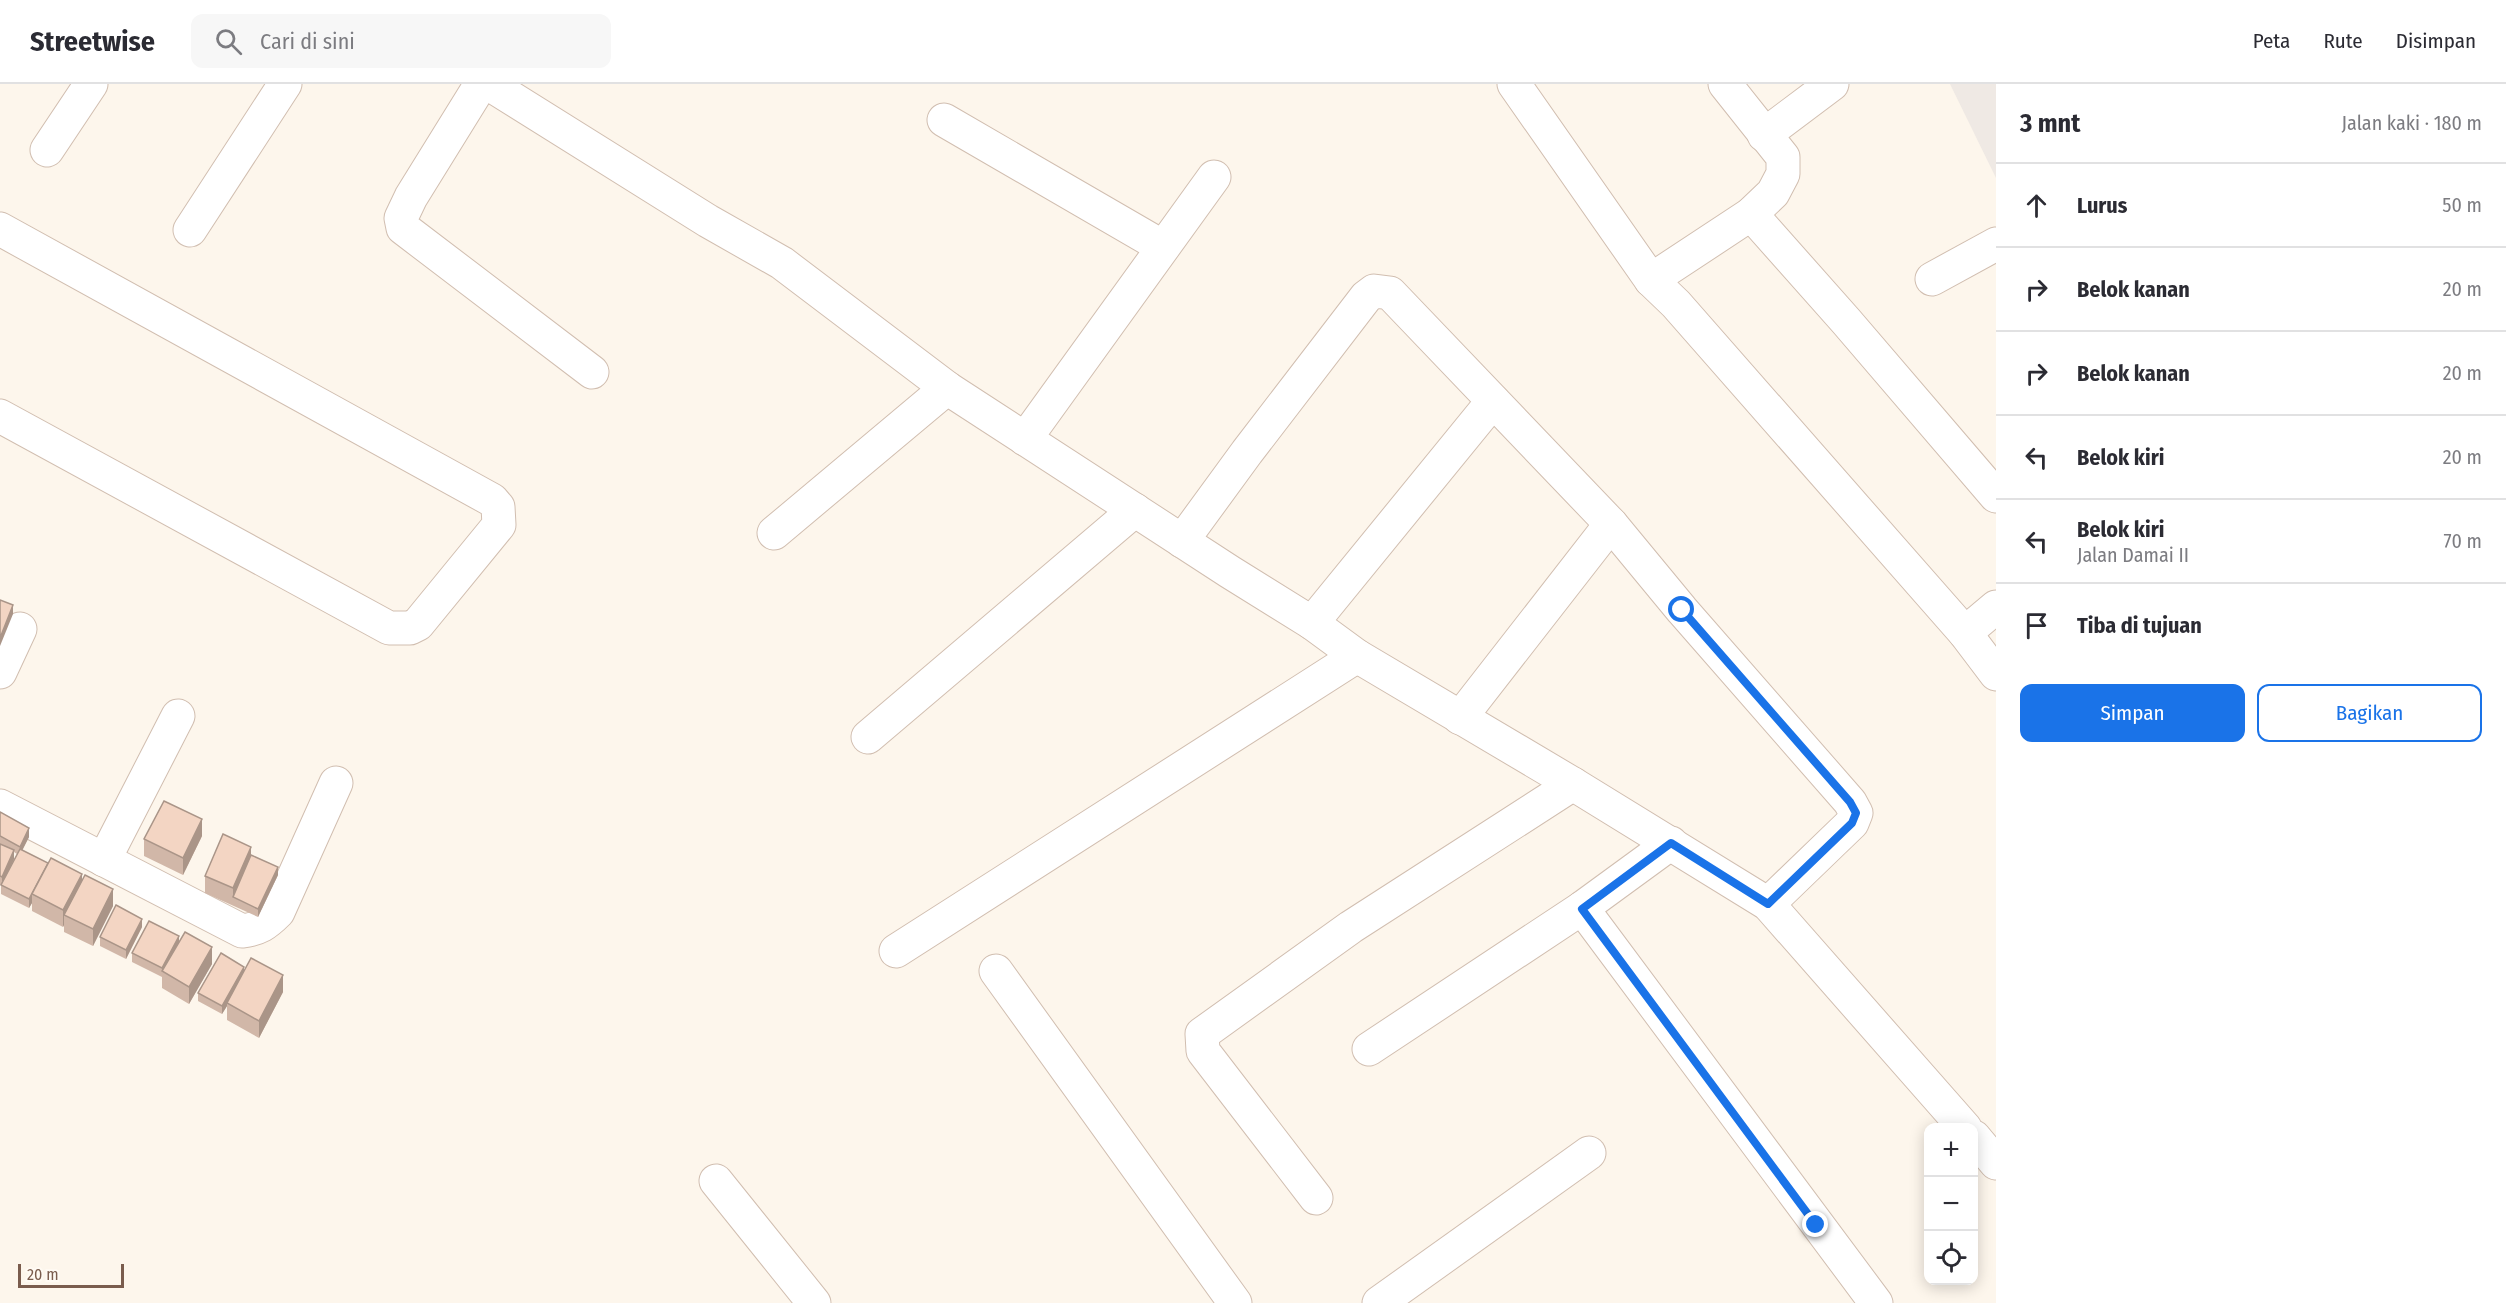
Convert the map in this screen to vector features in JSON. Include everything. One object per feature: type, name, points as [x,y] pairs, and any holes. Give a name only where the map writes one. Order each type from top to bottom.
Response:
[{"type":"street","points":[[47,150],[91,84]]},
{"type":"street","points":[[190,230],[285,84]]},
{"type":"street","points":[[482,84],[411,197],[401,218],[403,228],[592,372]]},
{"type":"street","points":[[489,84],[708,220],[782,263],[947,388],[1312,623],[1357,656],[1671,843],[1768,904],[1982,1139]]},
{"type":"street","points":[[1514,84],[1651,280],[1676,304],[1965,633],[1996,674]]},
{"type":"street","points":[[1651,280],[1751,214],[1773,193],[1784,174],[1783,157],[1725,84]]},
{"type":"street","points":[[1764,135],[1832,84]]},
{"type":"street","points":[[944,120],[1163,247]]},
{"type":"street","points":[[1025,439],[1214,177]]},
{"type":"street","points":[[1751,214],[1996,496]]},
{"type":"street","points":[[0,229],[492,500],[498,507],[499,525],[418,624],[410,628],[388,628],[0,416]]},
{"type":"street","points":[[1932,279],[1996,244]]},
{"type":"street","points":[[1182,541],[1366,297],[1374,291],[1390,293],[1611,524],[1682,610],[1850,802],[1856,813],[1852,823],[1768,904]]},
{"type":"street","points":[[774,533],[947,388]]},
{"type":"street","points":[[1312,623],[1493,401]]},
{"type":"street","points":[[868,737],[1135,510]]},
{"type":"street","points":[[1460,718],[1611,524]]},
{"type":"street","points":[[1965,633],[1996,607]]},
{"type":"street","points":[[0,672],[20,629]]},
{"type":"street","points":[[896,951],[1357,656]]},
{"type":"street","points":[[104,861],[178,716]]},
{"type":"street","points":[[0,806],[242,931],[257,929],[278,912],[336,783]]},
{"type":"street","points":[[1316,1198],[1203,1052],[1202,1034],[1351,927],[1573,784]]},
{"type":"street","points":[[1369,1049],[1582,909],[1671,843]]},
{"type":"street","points":[[1582,909],[1876,1303]]},
{"type":"street","points":[[996,970],[1235,1303]]},
{"type":"street","points":[[1379,1303],[1589,1154]]},
{"type":"street","points":[[716,1181],[814,1303]]},
{"type":"shaded area","points":[[1950,84],[1996,84],[1996,178]]},
{"type":"building","points":[[0,600],[13,605],[0,638]]},
{"type":"building","points":[[164,801],[202,819],[183,858],[144,839]]},
{"type":"building","points":[[0,812],[29,828],[20,847],[0,836]]},
{"type":"building","points":[[223,834],[251,847],[233,888],[205,876]]},
{"type":"building","points":[[0,844],[14,850],[2,877],[0,876]]},
{"type":"building","points":[[20,849],[48,863],[29,899],[1,885]]},
{"type":"building","points":[[251,855],[278,867],[258,909],[233,897]]},
{"type":"building","points":[[51,858],[82,874],[63,910],[32,894]]},
{"type":"building","points":[[85,875],[113,889],[93,929],[64,915]]},
{"type":"building","points":[[116,905],[142,919],[126,950],[100,937]]},
{"type":"building","points":[[149,921],[179,936],[162,968],[132,953]]},
{"type":"building","points":[[185,932],[212,947],[189,987],[162,971]]},
{"type":"building","points":[[221,953],[244,967],[222,1006],[198,993]]},
{"type":"building","points":[[251,958],[283,975],[259,1021],[227,1003]]},
{"type":"route","points":[[1682,610],[1850,802],[1856,813],[1852,823],[1844,832],[1768,904],[1671,843],[1582,909],[1816,1225]]}]
